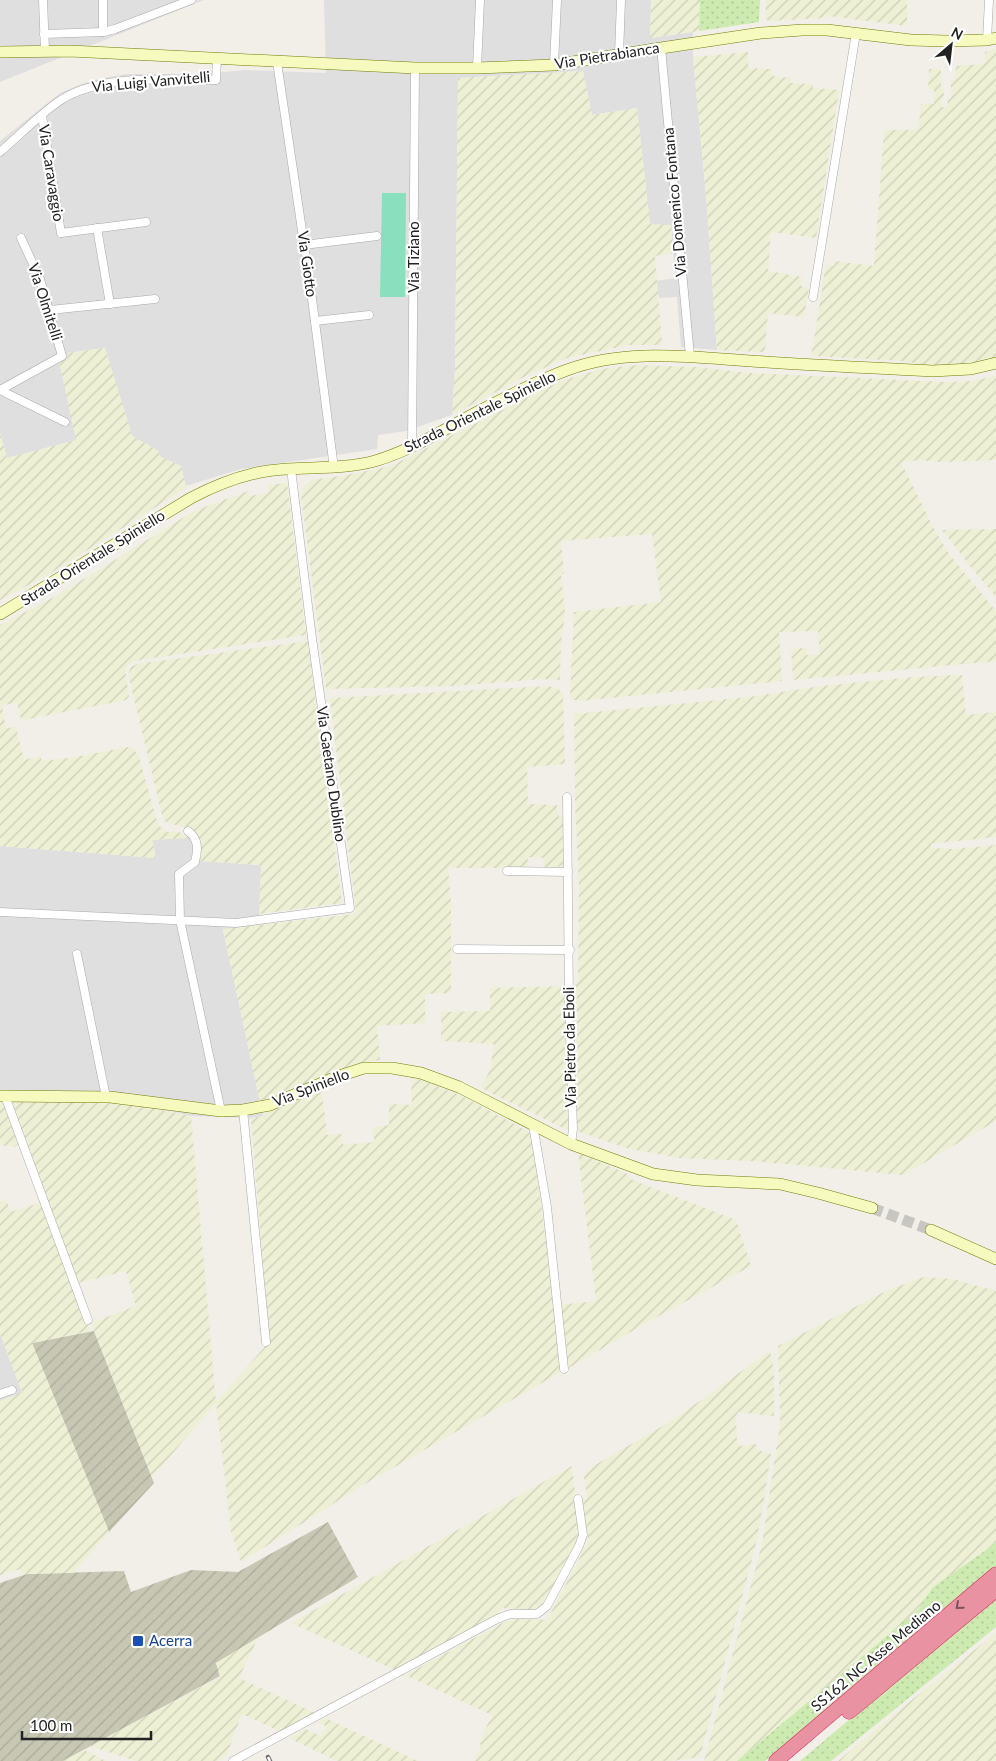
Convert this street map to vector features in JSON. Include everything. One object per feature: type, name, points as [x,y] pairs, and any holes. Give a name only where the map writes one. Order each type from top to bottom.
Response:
[{"type":"highway","name":"SS162 NC Asse Mediano","points":[[776,1761],[996,1574]]},
{"type":"highway","name":"SS162 NC Asse Mediano","points":[[791,1761],[996,1590]]},
{"type":"street","points":[[43,0],[45,50]]},
{"type":"street","points":[[103,0],[103,32]]},
{"type":"street","points":[[44,34],[103,32],[191,0]]},
{"type":"street","points":[[477,68],[480,0]]},
{"type":"street","points":[[554,65],[557,0]]},
{"type":"street","points":[[619,55],[621,0]]},
{"type":"street","points":[[989,0],[992,39]]},
{"type":"street","name":"Via Pietrabianca","points":[[0,52],[45,50],[415,68],[477,68],[554,65],[660,48],[802,30],[827,30],[911,40],[992,39]]},
{"type":"street","points":[[813,297],[856,33]]},
{"type":"street","name":"Via Domenico Fontana","points":[[660,48],[690,356]]},
{"type":"street","name":"Via Luigi Vanvitelli","points":[[0,152],[59,101],[82,89],[138,81],[216,80],[217,59]]},
{"type":"street","name":"Via Giotto","points":[[277,62],[315,321],[334,468]]},
{"type":"street","name":"Via Tiziano","points":[[412,447],[415,68]]},
{"type":"street","name":"Via Caravaggio","points":[[42,116],[60,233],[146,222]]},
{"type":"street","points":[[97,228],[110,304]]},
{"type":"street","points":[[304,245],[377,236]]},
{"type":"street","name":"Via Olmitelli","points":[[0,390],[62,356],[40,279],[21,238]]},
{"type":"street","points":[[50,310],[155,299]]},
{"type":"street","points":[[315,321],[369,315]]},
{"type":"street","name":"Strada Orientale Spiniello","points":[[0,614],[191,498],[216,486],[252,474],[291,469],[334,468],[374,461],[412,447],[486,408],[568,370],[601,361],[633,356],[690,356],[932,371],[971,369],[996,363]]},
{"type":"street","points":[[0,390],[65,422]]},
{"type":"street","name":"Via Gaetano Dublino","points":[[0,912],[236,923],[350,908],[312,638],[291,469]]},
{"type":"street","name":"Via Pietro da Eboli","points":[[567,797],[570,950],[569,1045],[573,1128],[571,1144]]},
{"type":"street","points":[[188,832],[193,835],[198,850],[196,862],[179,874],[180,920],[222,1111]]},
{"type":"street","points":[[507,871],[568,872]]},
{"type":"street","points":[[457,949],[570,950]]},
{"type":"street","points":[[77,954],[106,1097]]},
{"type":"street","name":"Via Spiniello","points":[[2,1096],[106,1097],[222,1111],[243,1110],[270,1105],[336,1077],[364,1068],[392,1068],[421,1073],[459,1087],[571,1144],[653,1174],[697,1180],[780,1184],[872,1208]]},
{"type":"street","points":[[2,1096],[88,1320]]},
{"type":"street","points":[[243,1110],[266,1342]]},
{"type":"street","points":[[533,1125],[547,1207],[564,1369]]},
{"type":"street","points":[[931,1230],[996,1259]]},
{"type":"street","points":[[0,1394],[12,1390]]},
{"type":"street","points":[[234,1761],[497,1619],[510,1614],[538,1614],[547,1606],[583,1535],[578,1499]]},
{"type":"shaded area","points":[[0,0],[204,0],[0,82]]},
{"type":"shaded area","points":[[324,0],[651,0],[650,38],[693,32],[693,57],[706,196],[717,350],[681,347],[677,297],[659,298],[656,281],[675,278],[671,225],[650,225],[637,108],[592,115],[583,71],[458,78],[455,369],[452,415],[406,431],[378,435],[377,449],[241,469],[186,486],[181,466],[161,457],[157,450],[132,436],[105,348],[68,353],[67,359],[59,361],[77,440],[7,458],[0,433],[0,141],[60,93],[81,84],[103,78],[126,74],[203,74],[244,70],[326,73]]},
{"type":"shaded area","points":[[651,0],[700,0],[699,31],[650,38]]},
{"type":"shaded area","points":[[766,0],[907,0],[907,26],[828,16],[827,18],[769,21],[765,19]]},
{"type":"shaded area","points":[[996,49],[996,357],[969,365],[930,366],[904,361],[811,356],[826,265],[834,266],[835,261],[874,266],[884,130],[913,130],[919,124],[921,104],[934,104],[934,90],[928,89],[929,69],[941,69],[941,86],[943,87],[944,97],[941,99],[942,107],[947,108],[948,99],[951,99],[951,80],[955,79],[956,66],[984,64],[985,52]]},
{"type":"shaded area","points":[[748,52],[748,68],[772,69],[771,76],[790,78],[790,83],[813,84],[813,88],[839,90],[816,238],[771,232],[768,271],[802,277],[801,286],[809,288],[804,317],[768,313],[765,352],[717,350],[706,196],[693,57]]},
{"type":"shaded area","points":[[583,71],[592,115],[637,108],[650,224],[671,225],[673,253],[655,256],[662,345],[629,345],[567,358],[526,376],[452,415],[455,369],[458,78]]},
{"type":"shaded area","points":[[105,348],[132,436],[157,450],[161,457],[181,466],[186,488],[46,576],[0,600],[0,433],[7,458],[76,440],[59,361],[67,359],[68,353]]},
{"type":"shaded area","points":[[636,365],[696,367],[749,373],[946,382],[971,381],[996,376],[996,460],[941,462],[920,460],[901,462],[933,527],[949,554],[996,611],[996,661],[793,680],[791,649],[806,648],[807,655],[820,654],[818,631],[779,632],[782,681],[580,701],[571,699],[574,612],[661,602],[652,534],[561,541],[564,574],[561,574],[565,613],[561,644],[560,680],[542,679],[455,686],[326,689],[301,494],[305,485],[311,480],[391,466],[558,382],[601,369]]},
{"type":"shaded area","points":[[287,483],[306,635],[134,661],[128,665],[125,671],[129,696],[126,700],[23,720],[21,719],[17,702],[2,706],[6,728],[16,727],[24,760],[40,756],[42,761],[76,757],[128,747],[133,748],[139,757],[158,825],[167,832],[179,832],[189,838],[152,840],[156,858],[0,846],[0,625],[58,595],[194,511],[248,491],[249,496],[269,493],[268,485]]},
{"type":"shaded area","points":[[996,529],[996,597],[942,530]]},
{"type":"shaded area","points":[[308,641],[342,903],[259,914],[261,865],[200,861],[201,848],[198,837],[190,829],[166,822],[163,819],[128,674],[131,667],[137,664]]},
{"type":"shaded area","points":[[962,675],[966,715],[996,712],[996,837],[931,844],[931,848],[953,849],[996,845],[996,1121],[903,1175],[750,1161],[678,1158],[626,1148],[577,1131],[574,1110],[571,990],[578,981],[579,887],[575,803],[574,714],[749,697],[821,686],[913,677]]},
{"type":"shaded area","points":[[547,686],[557,688],[563,694],[565,764],[527,767],[528,804],[557,805],[559,817],[564,817],[564,863],[562,866],[544,867],[543,858],[528,857],[527,868],[448,868],[451,904],[451,993],[425,994],[425,1023],[377,1026],[380,1060],[358,1063],[260,1102],[223,929],[354,914],[356,912],[331,698]]},
{"type":"shaded area","points":[[198,837],[201,848],[200,861],[261,865],[259,926],[223,930],[263,1116],[251,1118],[191,1116],[161,1109],[99,1102],[0,1102],[0,846],[156,858],[152,840]]},
{"type":"shaded area","points":[[565,986],[569,1128],[567,1130],[481,1088],[490,1070],[494,1044],[441,1041],[441,1012],[490,1011],[490,988]]},
{"type":"shaded area","points":[[411,1076],[460,1095],[531,1133],[561,1372],[363,1485],[241,1562],[231,1531],[216,1403],[152,1477],[94,1331],[93,1322],[136,1306],[126,1271],[78,1283],[10,1102],[99,1102],[138,1105],[191,1116],[216,1402],[269,1342],[251,1118],[263,1116],[263,1113],[322,1091],[327,1135],[342,1134],[343,1145],[374,1142],[374,1127],[389,1125],[389,1104],[412,1105]]},
{"type":"shaded area","points":[[0,1102],[3,1102],[19,1140],[15,1147],[0,1145]]},
{"type":"shaded area","points":[[578,1153],[628,1174],[630,1179],[733,1219],[737,1223],[751,1266],[646,1323],[567,1369],[559,1305],[596,1301]]},
{"type":"shaded area","points":[[7,1200],[10,1212],[43,1202],[90,1331],[32,1343],[109,1532],[73,1573],[20,1574],[21,1569],[0,1575],[0,1401],[22,1392],[0,1333],[0,1201]]},
{"type":"shaded area","points":[[924,1277],[953,1279],[996,1291],[996,1543],[933,1587],[919,1610],[737,1761],[704,1761],[762,1544],[780,1423],[778,1346],[888,1290]]},
{"type":"shaded area","points":[[94,1331],[154,1483],[109,1532],[32,1343]]},
{"type":"shaded area","points":[[0,1333],[22,1393],[0,1401]]},
{"type":"shaded area","points":[[770,1351],[774,1372],[774,1416],[738,1412],[736,1416],[737,1444],[740,1446],[756,1444],[757,1450],[771,1454],[755,1548],[700,1757],[672,1761],[474,1761],[481,1745],[479,1743],[492,1715],[405,1675],[506,1621],[518,1619],[547,1620],[589,1540],[583,1500],[587,1499],[584,1477],[590,1468],[673,1420]]},
{"type":"shaded area","points":[[572,1466],[578,1533],[576,1544],[544,1606],[537,1610],[502,1608],[496,1616],[397,1671],[291,1623]]},
{"type":"shaded area","points":[[328,1522],[358,1577],[216,1663],[220,1676],[63,1761],[0,1761],[0,1583],[27,1574],[124,1571],[131,1592],[191,1570],[238,1572]]},
{"type":"shaded area","points":[[996,1633],[996,1761],[838,1761],[893,1715]]},
{"type":"shaded area","points":[[258,1638],[239,1678],[317,1714],[282,1732],[242,1714],[226,1756],[217,1761],[136,1761],[90,1746],[220,1677],[216,1663]]},
{"type":"shaded area","points":[[325,1718],[418,1761],[337,1761],[289,1738],[305,1729],[321,1736],[326,1726],[318,1722]]},
{"type":"shaded area","points":[[84,1750],[106,1761],[63,1761]]},
{"type":"green space","points":[[700,0],[760,0],[759,22],[699,31]]},
{"type":"green space","points":[[382,193],[406,193],[405,297],[380,297]]},
{"type":"green space","points":[[996,1543],[996,1567],[765,1761],[737,1761],[918,1610],[933,1587]]},
{"type":"green space","points":[[996,1596],[996,1627],[831,1761],[800,1761]]},
{"type":"tunnel","points":[[872,1208],[931,1230]]},
{"type":"railway","points":[[268,1757],[270,1761]]},
{"type":"place","name":"Acerra","points":[[138,1641]]}]
